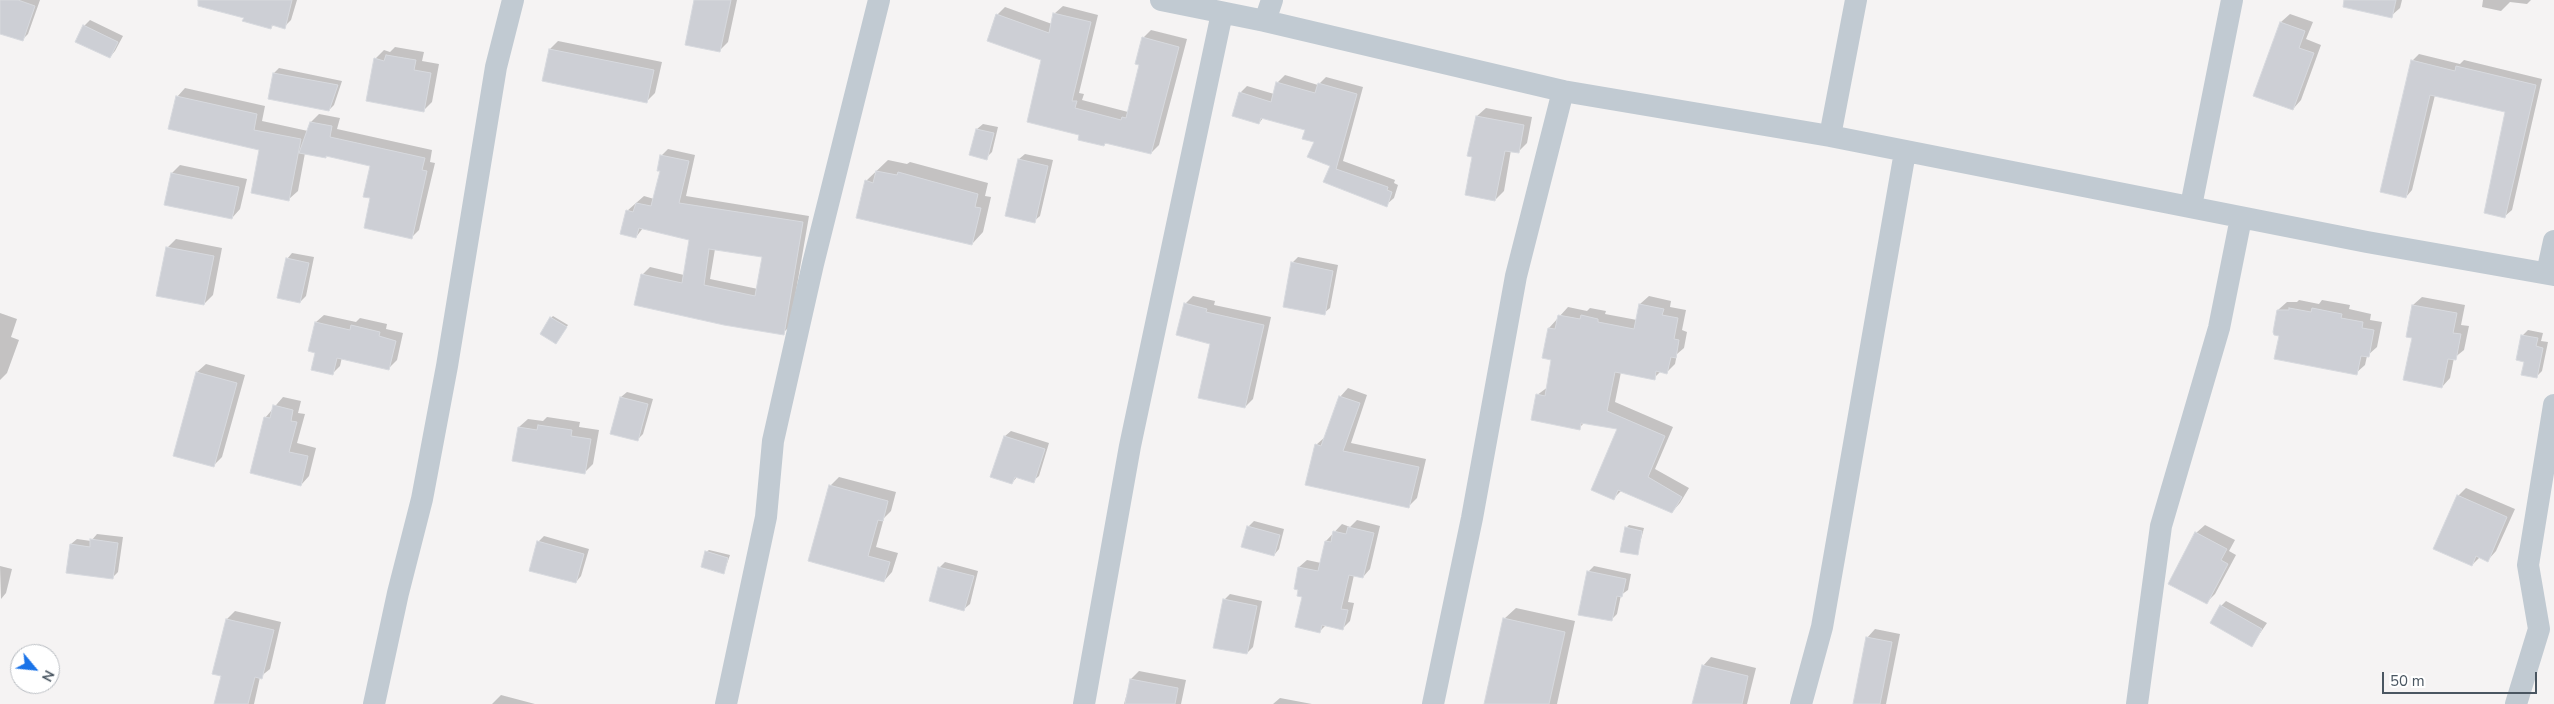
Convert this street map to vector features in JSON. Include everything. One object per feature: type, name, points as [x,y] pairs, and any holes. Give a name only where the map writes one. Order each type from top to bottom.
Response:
[{"type":"street","points":[[374,704],[398,593],[422,499],[447,366],[496,67],[513,0]]},
{"type":"street","points":[[726,704],[766,517],[773,440],[815,254],[878,0]]},
{"type":"street","points":[[1161,0],[1265,21],[1563,91],[1830,136],[2191,206],[2241,218],[2550,274],[2554,241]]},
{"type":"street","points":[[1265,21],[1272,0]]},
{"type":"street","points":[[1830,136],[1856,0]]},
{"type":"street","points":[[2191,206],[2232,0]]},
{"type":"street","points":[[1084,704],[1130,446],[1222,13]]},
{"type":"street","points":[[1433,704],[1472,518],[1516,276],[1563,91]]},
{"type":"street","points":[[1801,704],[1822,627],[1905,152]]},
{"type":"street","points":[[2137,704],[2162,526],[2219,328],[2241,218]]},
{"type":"street","points":[[2516,704],[2539,629],[2528,565],[2554,405]]},
{"type":"building","points":[[0,0],[18,0],[35,6],[23,41],[0,34]]},
{"type":"building","points":[[198,0],[292,0],[285,29],[272,25],[271,29],[242,21],[244,18],[198,6]]},
{"type":"building","points":[[694,0],[731,0],[720,52],[685,45]]},
{"type":"building","points":[[2344,0],[2396,0],[2392,18],[2343,7]]},
{"type":"building","points":[[1053,13],[1091,22],[1072,101],[1077,101],[1075,108],[1121,120],[1122,117],[1126,118],[1139,65],[1135,64],[1142,37],[1179,47],[1151,154],[1105,143],[1104,146],[1078,140],[1079,135],[1027,122],[1041,60],[987,41],[996,14],[1049,33]]},
{"type":"building","points":[[2280,22],[2305,31],[2299,48],[2314,53],[2293,110],[2253,96]]},
{"type":"building","points":[[83,25],[118,42],[110,58],[75,42]]},
{"type":"building","points":[[549,49],[654,70],[647,103],[542,81]]},
{"type":"building","points":[[386,55],[416,60],[414,70],[431,73],[424,112],[366,101],[374,58],[384,61]]},
{"type":"building","points":[[2411,60],[2455,71],[2456,66],[2536,85],[2505,218],[2484,213],[2505,112],[2430,95],[2406,198],[2380,192]]},
{"type":"building","points":[[273,73],[338,85],[329,111],[268,99]]},
{"type":"building","points":[[1276,82],[1315,93],[1318,83],[1357,94],[1336,169],[1388,187],[1387,190],[1392,192],[1387,207],[1323,182],[1330,166],[1307,157],[1314,142],[1302,139],[1305,130],[1261,118],[1259,124],[1232,116],[1239,92],[1271,102]]},
{"type":"building","points":[[176,96],[257,114],[254,130],[301,139],[289,201],[251,193],[259,150],[168,129]]},
{"type":"building","points":[[1476,116],[1524,125],[1519,153],[1505,151],[1495,201],[1465,195],[1472,157],[1467,156]]},
{"type":"building","points":[[310,122],[332,126],[330,137],[425,158],[422,170],[427,171],[412,239],[364,228],[370,198],[363,197],[370,166],[326,156],[326,158],[299,153]]},
{"type":"building","points":[[976,129],[994,133],[987,160],[969,155]]},
{"type":"building","points":[[660,155],[689,161],[679,203],[803,222],[784,335],[724,325],[634,305],[641,274],[682,283],[689,240],[639,228],[636,238],[620,234],[626,210],[633,212],[636,203],[651,206],[660,171],[657,171]],"holes":[[[709,249],[762,257],[755,296],[704,285]]]},
{"type":"building","points":[[1018,159],[1048,166],[1035,223],[1005,216]]},
{"type":"building","points":[[876,171],[897,175],[898,172],[978,194],[975,207],[981,208],[972,245],[856,218],[865,180],[873,183]]},
{"type":"building","points":[[171,173],[239,187],[232,219],[164,205]]},
{"type":"building","points":[[166,247],[214,256],[204,305],[156,296]]},
{"type":"building","points":[[286,258],[309,263],[300,303],[277,298]]},
{"type":"building","points":[[1291,262],[1333,271],[1325,315],[1283,307]]},
{"type":"building","points":[[1184,303],[1207,309],[1206,312],[1264,325],[1245,408],[1198,398],[1210,344],[1176,335]]},
{"type":"building","points":[[1639,304],[1664,309],[1662,315],[1678,318],[1674,339],[1679,340],[1676,358],[1671,357],[1667,374],[1656,371],[1655,380],[1615,372],[1607,411],[1665,436],[1648,477],[1682,497],[1672,513],[1618,490],[1614,500],[1591,490],[1617,429],[1581,423],[1580,430],[1531,420],[1536,394],[1545,396],[1551,360],[1542,358],[1548,328],[1555,329],[1558,315],[1580,319],[1581,315],[1598,319],[1598,322],[1634,329]]},
{"type":"building","points":[[2412,305],[2457,313],[2453,333],[2461,334],[2456,360],[2448,359],[2442,388],[2403,380],[2412,338],[2406,337]]},
{"type":"building","points":[[2289,308],[2311,312],[2312,308],[2342,314],[2341,318],[2363,322],[2362,328],[2374,330],[2369,357],[2361,356],[2357,375],[2274,359],[2279,336],[2274,335],[2273,332],[2277,310],[2289,310]]},
{"type":"building","points":[[550,317],[567,327],[556,344],[540,334]]},
{"type":"building","points":[[315,322],[350,330],[351,325],[380,332],[379,336],[396,341],[389,370],[337,358],[333,375],[311,370],[315,353],[308,351]]},
{"type":"building","points":[[2521,335],[2538,338],[2536,346],[2543,348],[2537,378],[2521,375],[2524,362],[2516,360]]},
{"type":"building","points":[[196,372],[237,383],[214,467],[173,456]]},
{"type":"building","points":[[1339,396],[1360,403],[1343,451],[1419,467],[1409,508],[1305,485],[1315,444],[1321,446]]},
{"type":"building","points":[[620,397],[648,404],[638,441],[610,434]]},
{"type":"building","points":[[273,405],[293,410],[291,421],[297,422],[289,452],[308,456],[301,486],[250,473],[264,417],[270,418]]},
{"type":"building","points":[[538,425],[572,430],[571,436],[591,439],[585,474],[512,461],[518,427],[537,430]]},
{"type":"building","points":[[1004,436],[1045,449],[1034,483],[1015,477],[1012,484],[990,477]]},
{"type":"building","points":[[829,485],[888,501],[883,521],[878,520],[868,556],[890,562],[884,582],[808,561]]},
{"type":"building","points":[[2457,495],[2507,517],[2488,562],[2476,556],[2472,566],[2433,549]]},
{"type":"building","points":[[1247,526],[1280,535],[1274,556],[1241,547]]},
{"type":"building","points":[[1348,527],[1374,533],[1363,578],[1349,575],[1341,609],[1348,610],[1343,630],[1322,625],[1320,633],[1295,627],[1302,597],[1297,596],[1298,590],[1294,589],[1298,567],[1318,571],[1325,541],[1331,542],[1333,531],[1346,534]]},
{"type":"building","points":[[1625,527],[1642,531],[1638,555],[1620,552]]},
{"type":"building","points":[[2195,532],[2227,549],[2221,560],[2228,564],[2207,604],[2168,584]]},
{"type":"building","points":[[90,539],[118,543],[113,579],[66,573],[70,544],[90,547]]},
{"type":"building","points":[[537,541],[584,554],[576,583],[529,571]]},
{"type":"building","points":[[705,551],[728,558],[724,574],[701,567]]},
{"type":"building","points":[[938,567],[974,576],[964,611],[929,601]]},
{"type":"building","points":[[1587,571],[1626,579],[1622,597],[1617,596],[1612,621],[1578,615]]},
{"type":"building","points":[[1223,599],[1257,606],[1247,654],[1213,648]]},
{"type":"building","points":[[2220,605],[2262,629],[2252,647],[2210,623]]},
{"type":"building","points":[[1503,618],[1565,632],[1549,704],[1484,704]]},
{"type":"building","points":[[226,619],[274,630],[262,679],[255,677],[248,704],[214,704],[221,676],[212,674]]},
{"type":"building","points":[[1866,637],[1892,642],[1880,704],[1853,704]]},
{"type":"building","points":[[1702,665],[1748,676],[1742,704],[1692,704]]},
{"type":"building","points":[[1130,679],[1178,688],[1175,704],[1125,704]]}]
